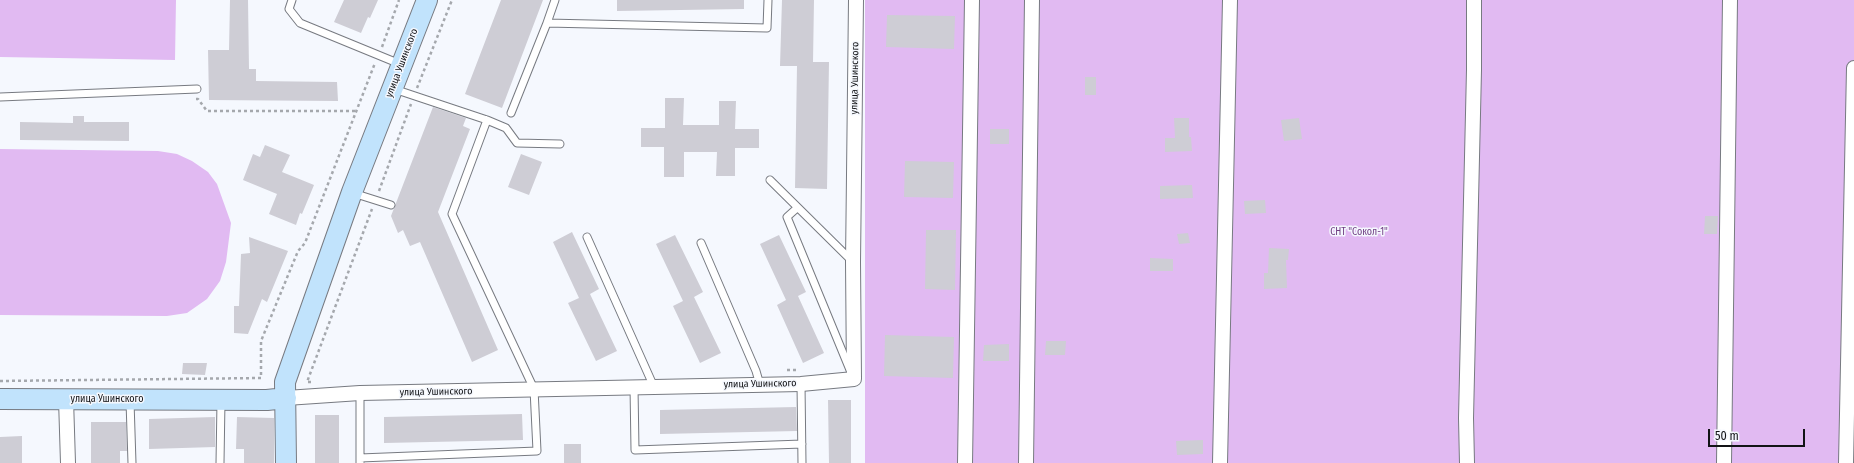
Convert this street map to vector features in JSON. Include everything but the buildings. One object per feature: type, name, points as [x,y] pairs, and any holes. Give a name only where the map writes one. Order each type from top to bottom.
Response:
[{"type":"street","name":"улица Ушинского","points":[[286,398],[285,382],[352,192],[427,0]]},
{"type":"street","name":"улица Ушинского","points":[[0,399],[267,400],[360,393],[801,384],[854,379],[853,262],[856,0]]},
{"type":"street","points":[[965,463],[972,0]]},
{"type":"street","points":[[1026,463],[1032,0]]},
{"type":"street","points":[[1220,463],[1230,0]]},
{"type":"street","points":[[1467,463],[1466,418],[1474,70],[1474,0]]},
{"type":"street","points":[[1724,463],[1730,0]]},
{"type":"street","points":[[1846,463],[1854,68]]},
{"type":"street","points":[[286,398],[286,463]]},
{"type":"street","points":[[66,399],[68,463]]},
{"type":"lane","points":[[292,0],[289,9],[300,23],[378,56],[402,64]]},
{"type":"lane","points":[[511,113],[555,0]]},
{"type":"lane","points":[[547,23],[767,28],[768,0]]},
{"type":"lane","points":[[392,88],[487,120],[506,128],[517,142],[560,144]]},
{"type":"lane","points":[[0,97],[197,90]]},
{"type":"lane","points":[[360,393],[360,460],[537,451],[534,390],[452,214],[487,120]]},
{"type":"lane","points":[[770,180],[853,262]]},
{"type":"lane","points":[[352,192],[391,205]]},
{"type":"lane","points":[[797,208],[787,217],[854,379]]},
{"type":"lane","points":[[587,237],[654,387]]},
{"type":"lane","points":[[701,243],[756,371],[760,384]]},
{"type":"lane","points":[[801,384],[802,463]]},
{"type":"lane","points":[[634,387],[635,450],[802,444]]},
{"type":"lane","points":[[130,399],[132,463]]},
{"type":"lane","points":[[220,463],[221,399]]},
{"type":"path","points":[[0,381],[261,378],[261,341],[298,251],[305,243],[399,0]]},
{"type":"path","points":[[190,99],[198,99],[207,111],[357,111]]},
{"type":"green space","points":[[0,0],[176,0],[175,60],[0,57]]},
{"type":"green space","name":"СНТ \"Сокол-1\"","points":[[865,0],[1854,0],[1854,463],[865,463]]},
{"type":"green space","points":[[0,149],[158,151],[177,154],[192,161],[208,172],[217,184],[231,223],[226,262],[220,281],[207,299],[187,313],[167,316],[0,315]]}]
